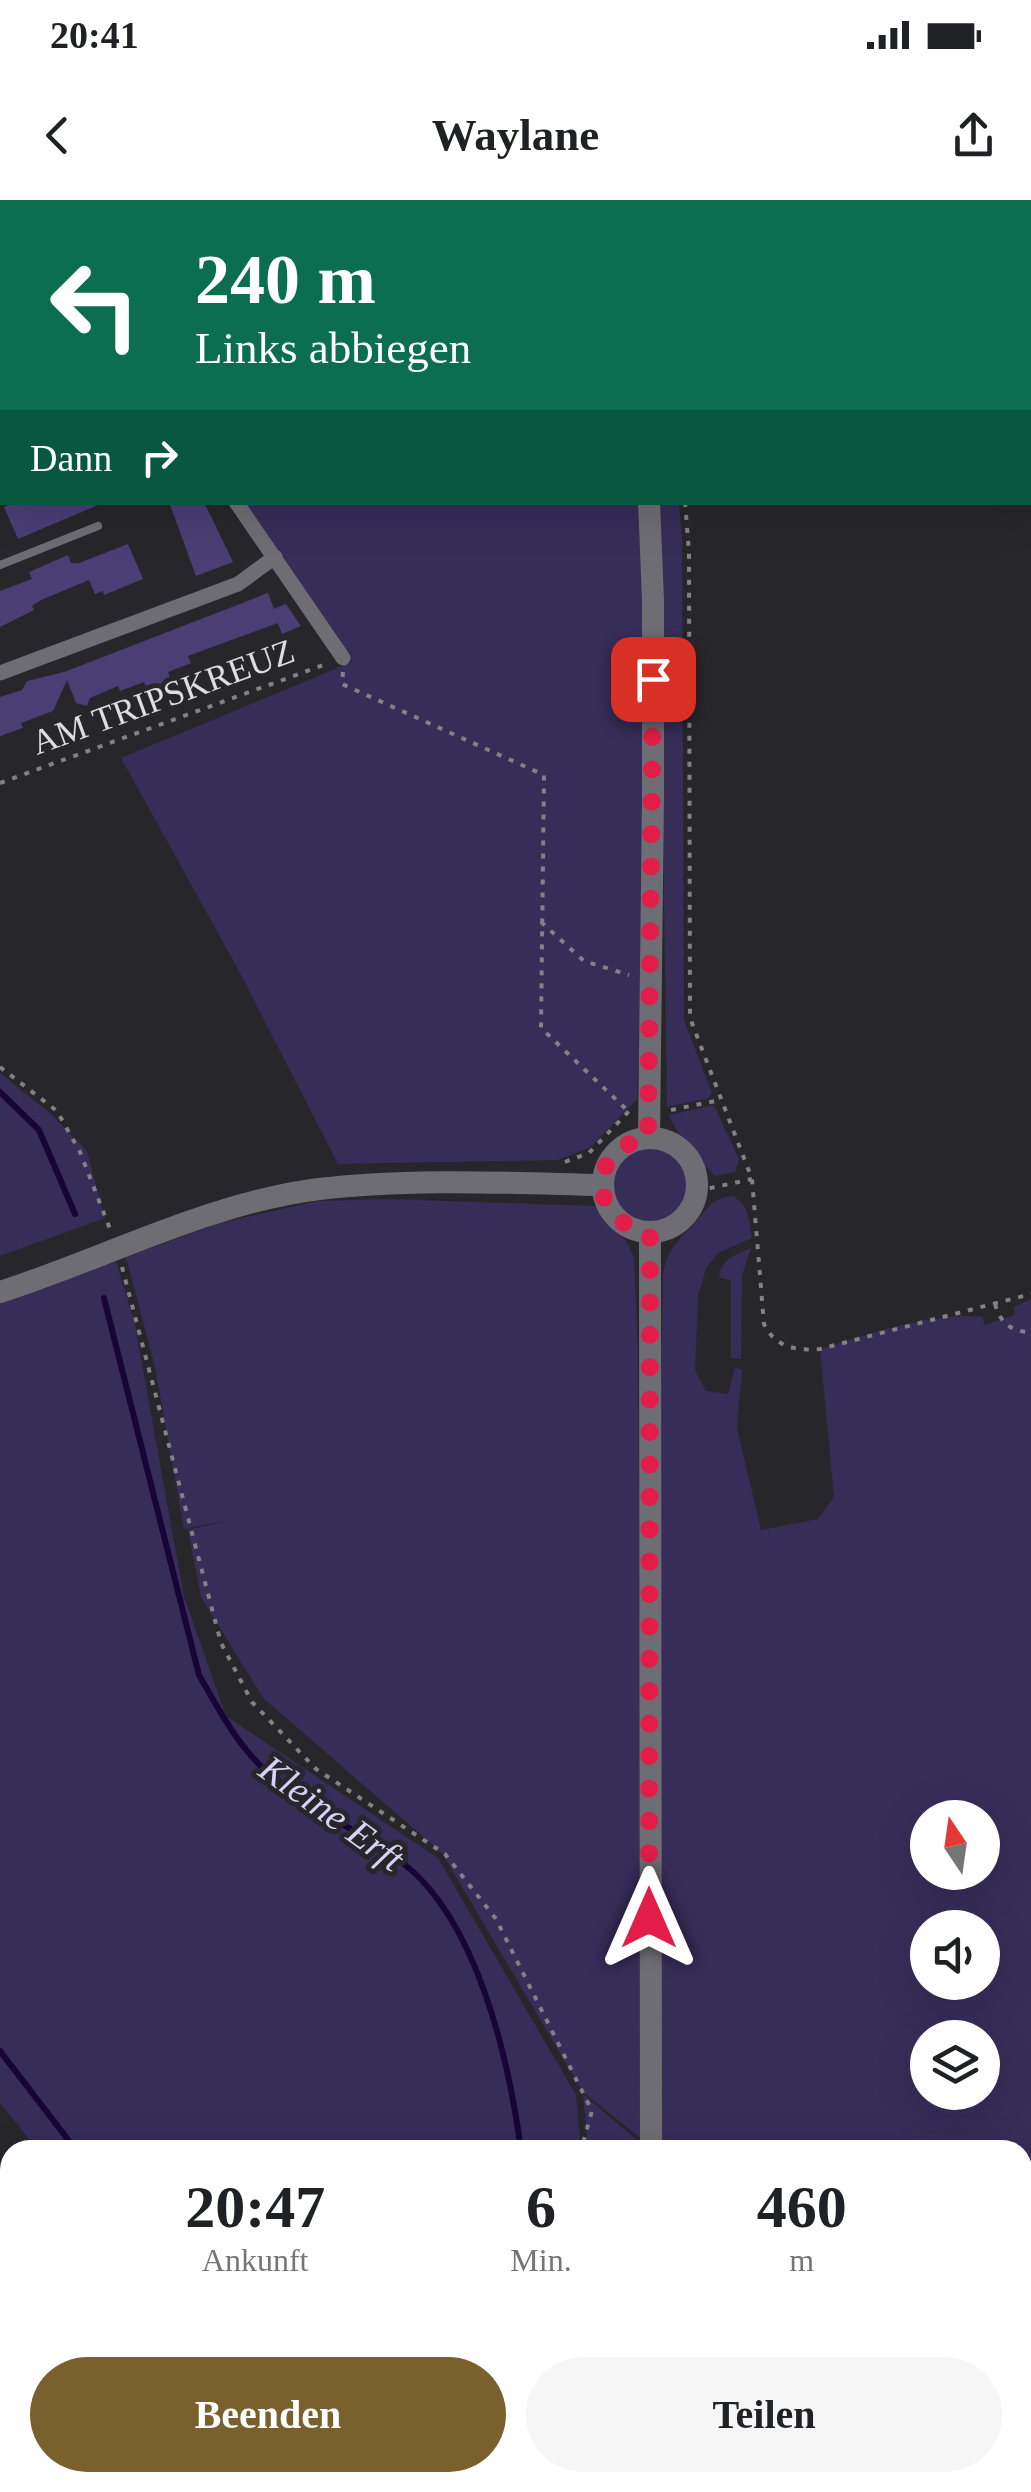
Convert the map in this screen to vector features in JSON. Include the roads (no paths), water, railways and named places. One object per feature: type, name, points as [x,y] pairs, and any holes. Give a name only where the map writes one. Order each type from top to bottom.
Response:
[{"type":"main road","points":[[648,505],[653,600],[640,1112],[648,1138]]},
{"type":"main road","points":[[648,1138],[680,1148],[692,1162],[697,1192],[691,1210],[679,1223],[650,1234],[629,1229],[612,1215],[602,1185],[604,1172],[618,1150],[632,1141],[648,1138]]},
{"type":"main road","points":[[0,1292],[113,1239],[318,1189],[401,1184],[602,1185]]},
{"type":"main road","points":[[650,1234],[651,2140]]},
{"type":"street","points":[[238,505],[344,658]]},
{"type":"street","points":[[0,673],[238,584],[275,557]]},
{"type":"lane","points":[[0,565],[98,526]]},
{"type":"waterway","name":"Kleine Erft","points":[[0,1092],[39,1130],[75,1214]]},
{"type":"waterway","name":"Kleine Erft","points":[[104,1298],[199,1675],[236,1737],[264,1769],[297,1796],[404,1864],[430,1889],[452,1921],[486,1995],[508,2076],[519,2140]]},
{"type":"waterway","points":[[0,2051],[68,2140]]}]
